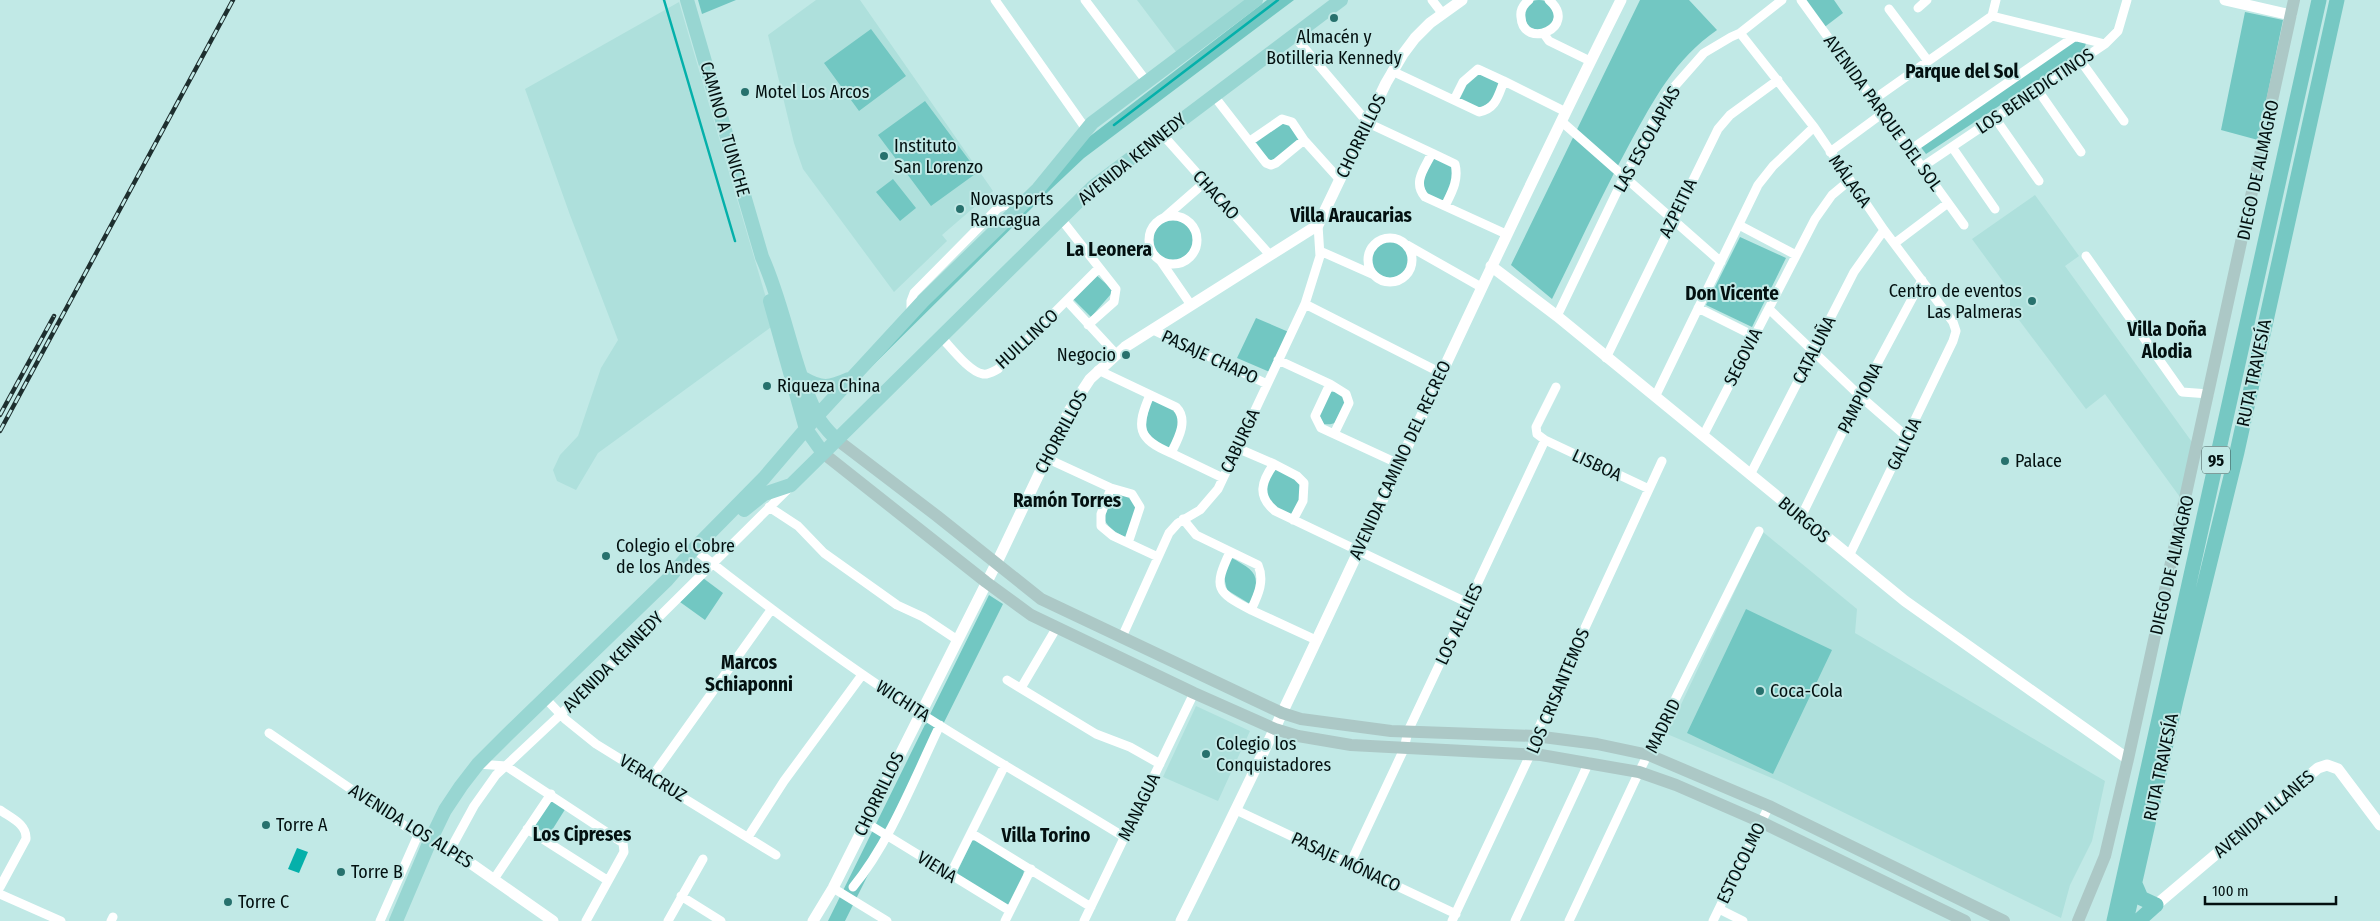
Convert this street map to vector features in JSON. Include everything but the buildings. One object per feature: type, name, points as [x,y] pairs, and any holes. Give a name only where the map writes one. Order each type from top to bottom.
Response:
[{"type":"highway","name":"RUTA TRAVESÍA","points":[[2114,921],[2319,0]]},
{"type":"highway","name":"RUTA TRAVESÍA","points":[[2126,921],[2198,605],[2237,452],[2337,0]]},
{"type":"highway","points":[[2135,884],[2141,898],[2156,906],[2138,921]]},
{"type":"main road","name":"CAMINO A TUNICHE","points":[[687,0],[762,257],[777,333],[806,429],[823,453]]},
{"type":"main road","name":"AVENIDA KENNEDY","points":[[697,551],[911,314],[965,258],[1020,208],[1086,129],[1256,0]]},
{"type":"main road","name":"AVENIDA KENNEDY","points":[[396,921],[424,838],[478,764],[545,698],[697,551],[755,499],[791,486],[940,336],[1094,186],[1341,0]]},
{"type":"main road","name":"DIEGO DE ALMAGRO","points":[[2078,921],[2105,856],[2128,759],[2294,0]]},
{"type":"main road","name":"CAMINO A TUNICHE","points":[[762,257],[772,282],[802,378],[817,416],[836,439]]},
{"type":"main road","points":[[802,378],[813,384],[829,387],[852,378]]},
{"type":"main road","points":[[836,439],[1041,599],[1282,713],[1301,719],[1408,731],[1535,736],[1597,744],[1648,755],[1769,806],[2004,921]]},
{"type":"main road","points":[[823,453],[986,582],[1031,615],[1194,693],[1275,729],[1289,734],[1340,744],[1530,755],[1589,762],[1639,772],[1676,785],[1761,822],[1965,921]]},
{"type":"main road","points":[[876,494],[884,487],[888,479]]},
{"type":"street","points":[[995,0],[1086,129]]},
{"type":"street","points":[[1086,0],[1147,82]]},
{"type":"street","points":[[1432,0],[1442,13]]},
{"type":"street","name":"CHORRILLOS","points":[[813,921],[833,888],[919,712],[996,564],[1076,397],[1098,370],[1116,354],[1318,225],[1392,72],[1414,38],[1442,13],[1462,0]]},
{"type":"street","points":[[1529,0],[1522,7],[1520,13],[1523,25],[1532,33],[1544,34],[1554,27],[1557,21],[1556,9],[1549,0]]},
{"type":"street","name":"AVENIDA CAMINO DEL RECREO","points":[[1182,921],[1275,729],[1506,234],[1621,0]]},
{"type":"street","name":"LAS ESCOLAPIAS","points":[[1557,316],[1624,177],[1660,107],[1675,84],[1704,53],[1740,33],[1782,0]]},
{"type":"street","name":"AVENIDA PARQUE DEL SOL","points":[[1801,0],[1964,225]]},
{"type":"street","points":[[1918,8],[1927,0]]},
{"type":"street","points":[[1873,100],[1992,16],[1996,0]]},
{"type":"street","name":"LOS BENEDICTINOS","points":[[1922,167],[2105,44],[2118,32],[2127,0]]},
{"type":"street","points":[[2225,0],[2291,15]]},
{"type":"street","points":[[1889,9],[1928,61]]},
{"type":"street","points":[[1992,16],[2105,44]]},
{"type":"street","name":"MÁLAGA","points":[[1740,33],[1814,127],[1884,230],[1953,322],[1956,332]]},
{"type":"street","points":[[1544,34],[1549,41],[1590,61]]},
{"type":"street","points":[[1294,36],[1368,123],[1455,164],[1457,178],[1445,206]]},
{"type":"street","points":[[1910,150],[2074,37]]},
{"type":"street","points":[[2080,60],[2124,121]]},
{"type":"street","points":[[1454,100],[1463,82],[1478,69],[1504,81],[1563,116],[1624,177],[1721,262]]},
{"type":"street","points":[[1392,72],[1479,112],[1486,111],[1496,102],[1504,81]]},
{"type":"street","name":"AZPEITIA","points":[[1606,358],[1672,219],[1718,129],[1730,115],[1778,80]]},
{"type":"street","points":[[2037,90],[2081,152]]},
{"type":"street","points":[[1214,96],[1266,163],[1272,165],[1302,144],[1304,140]]},
{"type":"street","points":[[1830,152],[1883,113]]},
{"type":"street","points":[[1995,118],[2039,181]]},
{"type":"street","points":[[1250,141],[1282,119],[1292,122],[1304,140],[1340,180]]},
{"type":"street","points":[[1655,397],[1765,175],[1814,127]]},
{"type":"street","name":"CHACAO","points":[[1162,134],[1270,255]]},
{"type":"street","points":[[1952,147],[1995,209]]},
{"type":"street","points":[[1432,153],[1419,179],[1419,187],[1425,198],[1506,234]]},
{"type":"street","name":"SEGOVIA","points":[[1703,436],[1820,210],[1832,195],[1850,180]]},
{"type":"street","points":[[1191,305],[1152,250],[1150,238],[1154,226],[1204,183]]},
{"type":"street","points":[[1895,243],[1948,203]]},
{"type":"street","points":[[1160,260],[1175,264],[1182,262],[1189,259],[1197,246],[1196,231],[1186,220],[1172,216],[1164,218]]},
{"type":"street","name":"HUILLINCO","points":[[1061,219],[1116,289],[1117,295],[1114,302],[1088,325],[1067,301]]},
{"type":"street","name":"CABURGA","points":[[1122,637],[1169,533],[1183,519],[1205,505],[1218,489],[1305,304],[1316,273],[1320,251],[1318,225]]},
{"type":"street","points":[[1739,225],[1796,255]]},
{"type":"street","name":"CATALUÑA","points":[[1750,475],[1854,272],[1884,230]]},
{"type":"street","points":[[1375,275],[1369,262],[1369,256],[1375,244],[1388,238],[1401,241],[1481,287]]},
{"type":"street","points":[[1320,251],[1387,281],[1394,281],[1406,275],[1412,264],[1412,257],[1406,245]]},
{"type":"street","points":[[2086,256],[2182,392],[2209,394]]},
{"type":"street","name":"BURGOS","points":[[1491,266],[1557,316],[1801,518],[1905,601],[2128,759]]},
{"type":"street","name":"HUILLINCO","points":[[940,336],[972,369],[982,374],[988,374],[998,369],[1099,268]]},
{"type":"street","name":"PAMPIONA","points":[[1801,518],[1860,396],[1922,280]]},
{"type":"street","points":[[1305,304],[1441,373]]},
{"type":"street","points":[[1698,308],[1754,336]]},
{"type":"street","points":[[1769,309],[1860,396],[1907,437]]},
{"type":"street","points":[[1088,325],[1116,354]]},
{"type":"street","name":"PASAJE CHAPO","points":[[1153,330],[1267,384]]},
{"type":"street","name":"GALICIA","points":[[1849,556],[1956,332]]},
{"type":"street","points":[[1278,360],[1330,384],[1346,394],[1349,403],[1334,434]]},
{"type":"street","points":[[1098,370],[1176,407],[1182,415],[1183,423],[1171,453]]},
{"type":"street","points":[[1330,384],[1315,416],[1320,428],[1399,464]]},
{"type":"street","points":[[1544,440],[1537,434],[1536,427],[1556,387]]},
{"type":"street","points":[[1150,395],[1143,413],[1144,436],[1151,444],[1223,478]]},
{"type":"street","name":"LISBOA","points":[[1544,440],[1649,489]]},
{"type":"street","name":"LOS ALELIES","points":[[1350,864],[1404,749],[1408,731],[1544,440]]},
{"type":"street","points":[[1237,448],[1297,476],[1304,483],[1303,501],[1294,520]]},
{"type":"street","points":[[1046,458],[1111,488],[1132,494],[1140,507],[1128,543]]},
{"type":"street","name":"LOS CRISANTEMOS","points":[[1454,917],[1530,755],[1535,736],[1662,461]]},
{"type":"street","points":[[1274,464],[1262,484],[1264,499],[1275,511],[1468,603]]},
{"type":"street","name":"AVENIDA KENNEDY","points":[[450,850],[461,826],[481,794],[506,766],[791,486]]},
{"type":"street","points":[[1111,488],[1100,514],[1101,526],[1113,536],[1158,557]]},
{"type":"street","points":[[770,507],[798,526],[824,553],[898,606],[923,616],[956,639]]},
{"type":"street","points":[[1183,519],[1192,532],[1230,552],[1252,560],[1258,565],[1261,572],[1260,588],[1251,610]]},
{"type":"street","name":"MADRID","points":[[1569,921],[1639,772],[1759,531]]},
{"type":"street","name":"WICHITA","points":[[697,551],[771,610],[862,675],[1124,838]]},
{"type":"street","points":[[1230,552],[1219,577],[1223,592],[1228,598],[1316,640]]},
{"type":"street","points":[[652,778],[771,610]]},
{"type":"street","points":[[1021,688],[1057,627]]},
{"type":"street","points":[[748,837],[784,781],[862,675]]},
{"type":"street","points":[[1007,680],[1096,734],[1130,747],[1160,764]]},
{"type":"street","name":"MANAGUA","points":[[1084,921],[1194,693]]},
{"type":"street","name":"VERACRUZ","points":[[545,698],[560,715],[596,744],[776,855]]},
{"type":"street","points":[[853,887],[868,867],[886,835],[940,725]]},
{"type":"street","name":"AVENIDA LOS ALPES","points":[[269,733],[424,838],[450,850],[494,879],[553,921]]},
{"type":"street","points":[[1515,921],[1589,762]]},
{"type":"street","points":[[478,764],[506,766],[623,843],[624,852],[586,921]]},
{"type":"street","points":[[950,875],[1005,765]]},
{"type":"street","name":"AVENIDA ILLANES","points":[[2156,906],[2318,768],[2327,765],[2338,769],[2380,825]]},
{"type":"street","points":[[494,879],[550,794]]},
{"type":"street","name":"ESTOCOLMO","points":[[1713,921],[1769,806]]},
{"type":"street","points":[[0,810],[23,826],[26,831],[26,839],[0,886]]},
{"type":"street","name":"PASAJE MÓNACO","points":[[1236,810],[1350,864],[1454,917]]},
{"type":"street","name":"VIENA","points":[[865,822],[1010,911]]},
{"type":"street","points":[[527,829],[607,880]]},
{"type":"street","points":[[971,832],[1091,907]]},
{"type":"street","name":"AVENIDA KENNEDY","points":[[380,921],[424,838]]},
{"type":"street","points":[[668,921],[703,860]]},
{"type":"street","points":[[1005,921],[1030,870]]},
{"type":"street","points":[[833,888],[887,921]]},
{"type":"street","points":[[0,894],[51,919],[61,921]]},
{"type":"street","points":[[681,896],[721,921]]},
{"type":"street","points":[[1719,909],[1742,921]]},
{"type":"shaded area","points":[[698,0],[736,0],[702,14]]},
{"type":"shaded area","name":"Instituto San Lorenzo","points":[[816,0],[860,0],[993,191],[942,235],[947,241],[894,292],[803,169],[794,143],[768,35]]},
{"type":"shaded area","points":[[1137,0],[1249,0],[1177,53]]},
{"type":"shaded area","points":[[1267,0],[1294,0],[1084,158],[863,375],[906,321],[1089,137]]},
{"type":"shaded area","points":[[1539,0],[1550,4],[1554,15],[1550,26],[1539,30],[1528,26],[1524,15],[1528,4]]},
{"type":"shaded area","points":[[1640,0],[1689,0],[1717,30],[1677,67],[1657,95],[1630,143],[1552,299],[1511,265]]},
{"type":"shaded area","points":[[1801,0],[1834,0],[1843,13],[1822,29]]},
{"type":"shaded area","points":[[679,2],[774,325],[598,453],[576,490],[557,481],[553,470],[560,455],[578,436],[601,368],[618,340],[570,215],[525,89]]},
{"type":"shaded area","points":[[2245,12],[2283,20],[2258,140],[2221,130]]},
{"type":"shaded area","points":[[871,29],[906,76],[859,111],[824,63]]},
{"type":"shaded area","points":[[2075,40],[2086,43],[2084,50],[1926,154],[1920,146]]},
{"type":"shaded area","points":[[1479,72],[1500,83],[1493,100],[1479,109],[1458,99],[1466,84]]},
{"type":"shaded area","points":[[925,101],[978,172],[931,206],[878,135]]},
{"type":"shaded area","points":[[1282,121],[1286,122],[1301,140],[1272,163],[1253,142]]},
{"type":"shaded area","points":[[1433,157],[1453,166],[1454,177],[1444,203],[1427,195],[1421,180]]},
{"type":"shaded area","points":[[893,179],[916,208],[900,221],[876,192]]},
{"type":"shaded area","name":"Centro de eventos Las Palmeras","points":[[2035,195],[2079,256],[2065,266],[2197,449],[2185,504],[2105,394],[2086,409],[2010,308],[2010,291],[1972,239]]},
{"type":"shaded area","points":[[1177,220],[1184,223],[1190,229],[1193,240],[1192,248],[1184,257],[1177,260],[1169,260],[1162,257],[1154,248],[1153,236],[1156,229],[1165,221]]},
{"type":"shaded area","points":[[1740,237],[1786,258],[1752,327],[1706,305]]},
{"type":"shaded area","points":[[1390,241],[1404,246],[1409,260],[1404,274],[1390,279],[1376,274],[1371,260],[1376,246]]},
{"type":"shaded area","points":[[1095,274],[1112,289],[1111,294],[1091,317],[1073,299]]},
{"type":"shaded area","points":[[1256,318],[1291,333],[1272,373],[1237,358]]},
{"type":"shaded area","points":[[1330,392],[1339,392],[1346,402],[1337,422],[1324,424],[1319,415]]},
{"type":"shaded area","points":[[1152,399],[1174,409],[1180,423],[1170,449],[1154,440],[1147,430],[1147,417]]},
{"type":"shaded area","points":[[1274,468],[1295,478],[1301,484],[1301,495],[1293,516],[1273,505],[1269,497],[1265,485]]},
{"type":"shaded area","points":[[1114,490],[1130,497],[1137,508],[1127,538],[1111,528],[1104,519]]},
{"type":"shaded area","name":"Coca-Cola","points":[[1763,532],[1857,609],[1855,633],[2105,781],[2092,841],[2070,885],[2061,918],[1781,782],[1667,734]]},
{"type":"shaded area","points":[[1230,557],[1246,566],[1254,575],[1256,586],[1250,604],[1227,590],[1224,577]]},
{"type":"shaded area","points":[[703,578],[723,593],[705,620],[680,602]]},
{"type":"shaded area","points":[[989,595],[1003,604],[845,921],[828,921]]},
{"type":"shaded area","name":"Coca-Cola","points":[[1746,609],[1832,650],[1773,774],[1687,733]]},
{"type":"shaded area","name":"Colegio los Conquistadores","points":[[1196,706],[1250,731],[1218,801],[1163,777]]},
{"type":"shaded area","points":[[554,794],[569,803],[549,835],[533,826]]},
{"type":"shaded area","points":[[976,840],[1024,870],[1019,889],[1008,905],[958,876],[957,872],[972,841]]},
{"type":"shaded area","points":[[297,848],[308,852],[299,873],[288,869]]},
{"type":"waterway","points":[[664,0],[735,241]]},
{"type":"waterway","points":[[1114,125],[1278,0]]},
{"type":"railway","points":[[0,431],[233,0]]},
{"type":"railway","points":[[0,415],[54,316]]},
{"type":"place","name":"Almacén y Botilleria Kennedy","points":[[1334,18]]},
{"type":"place","name":"Motel Los Arcos","points":[[745,92]]},
{"type":"place","name":"Instituto San Lorenzo","points":[[884,156]]},
{"type":"place","name":"Novasports Rancagua","points":[[960,209]]},
{"type":"place","name":"Centro de eventos Las Palmeras","points":[[2032,301]]},
{"type":"place","name":"Negocio","points":[[1126,355]]},
{"type":"place","name":"Riqueza China","points":[[767,386]]},
{"type":"place","name":"Palace","points":[[2005,461]]},
{"type":"place","name":"Colegio el Cobre de los Andes","points":[[606,556]]},
{"type":"place","name":"Coca-Cola","points":[[1760,691]]},
{"type":"place","name":"Colegio los Conquistadores","points":[[1206,754]]},
{"type":"place","name":"Torre A","points":[[266,825]]},
{"type":"place","name":"Torre B","points":[[341,872]]},
{"type":"place","name":"Torre C","points":[[228,902]]},
{"type":"district","name":"Parque del Sol","points":[[1962,71]]},
{"type":"district","name":"Villa Araucarias","points":[[1351,215]]},
{"type":"district","name":"La Leonera","points":[[1109,249]]},
{"type":"district","name":"Don Vicente","points":[[1732,293]]},
{"type":"district","name":"Villa Doña Alodia","points":[[2167,340]]},
{"type":"district","name":"Ramón Torres","points":[[1067,500]]},
{"type":"district","name":"Marcos Schiaponni","points":[[749,673]]},
{"type":"district","name":"Los Cipreses","points":[[582,834]]},
{"type":"district","name":"Villa Torino","points":[[1046,835]]}]
